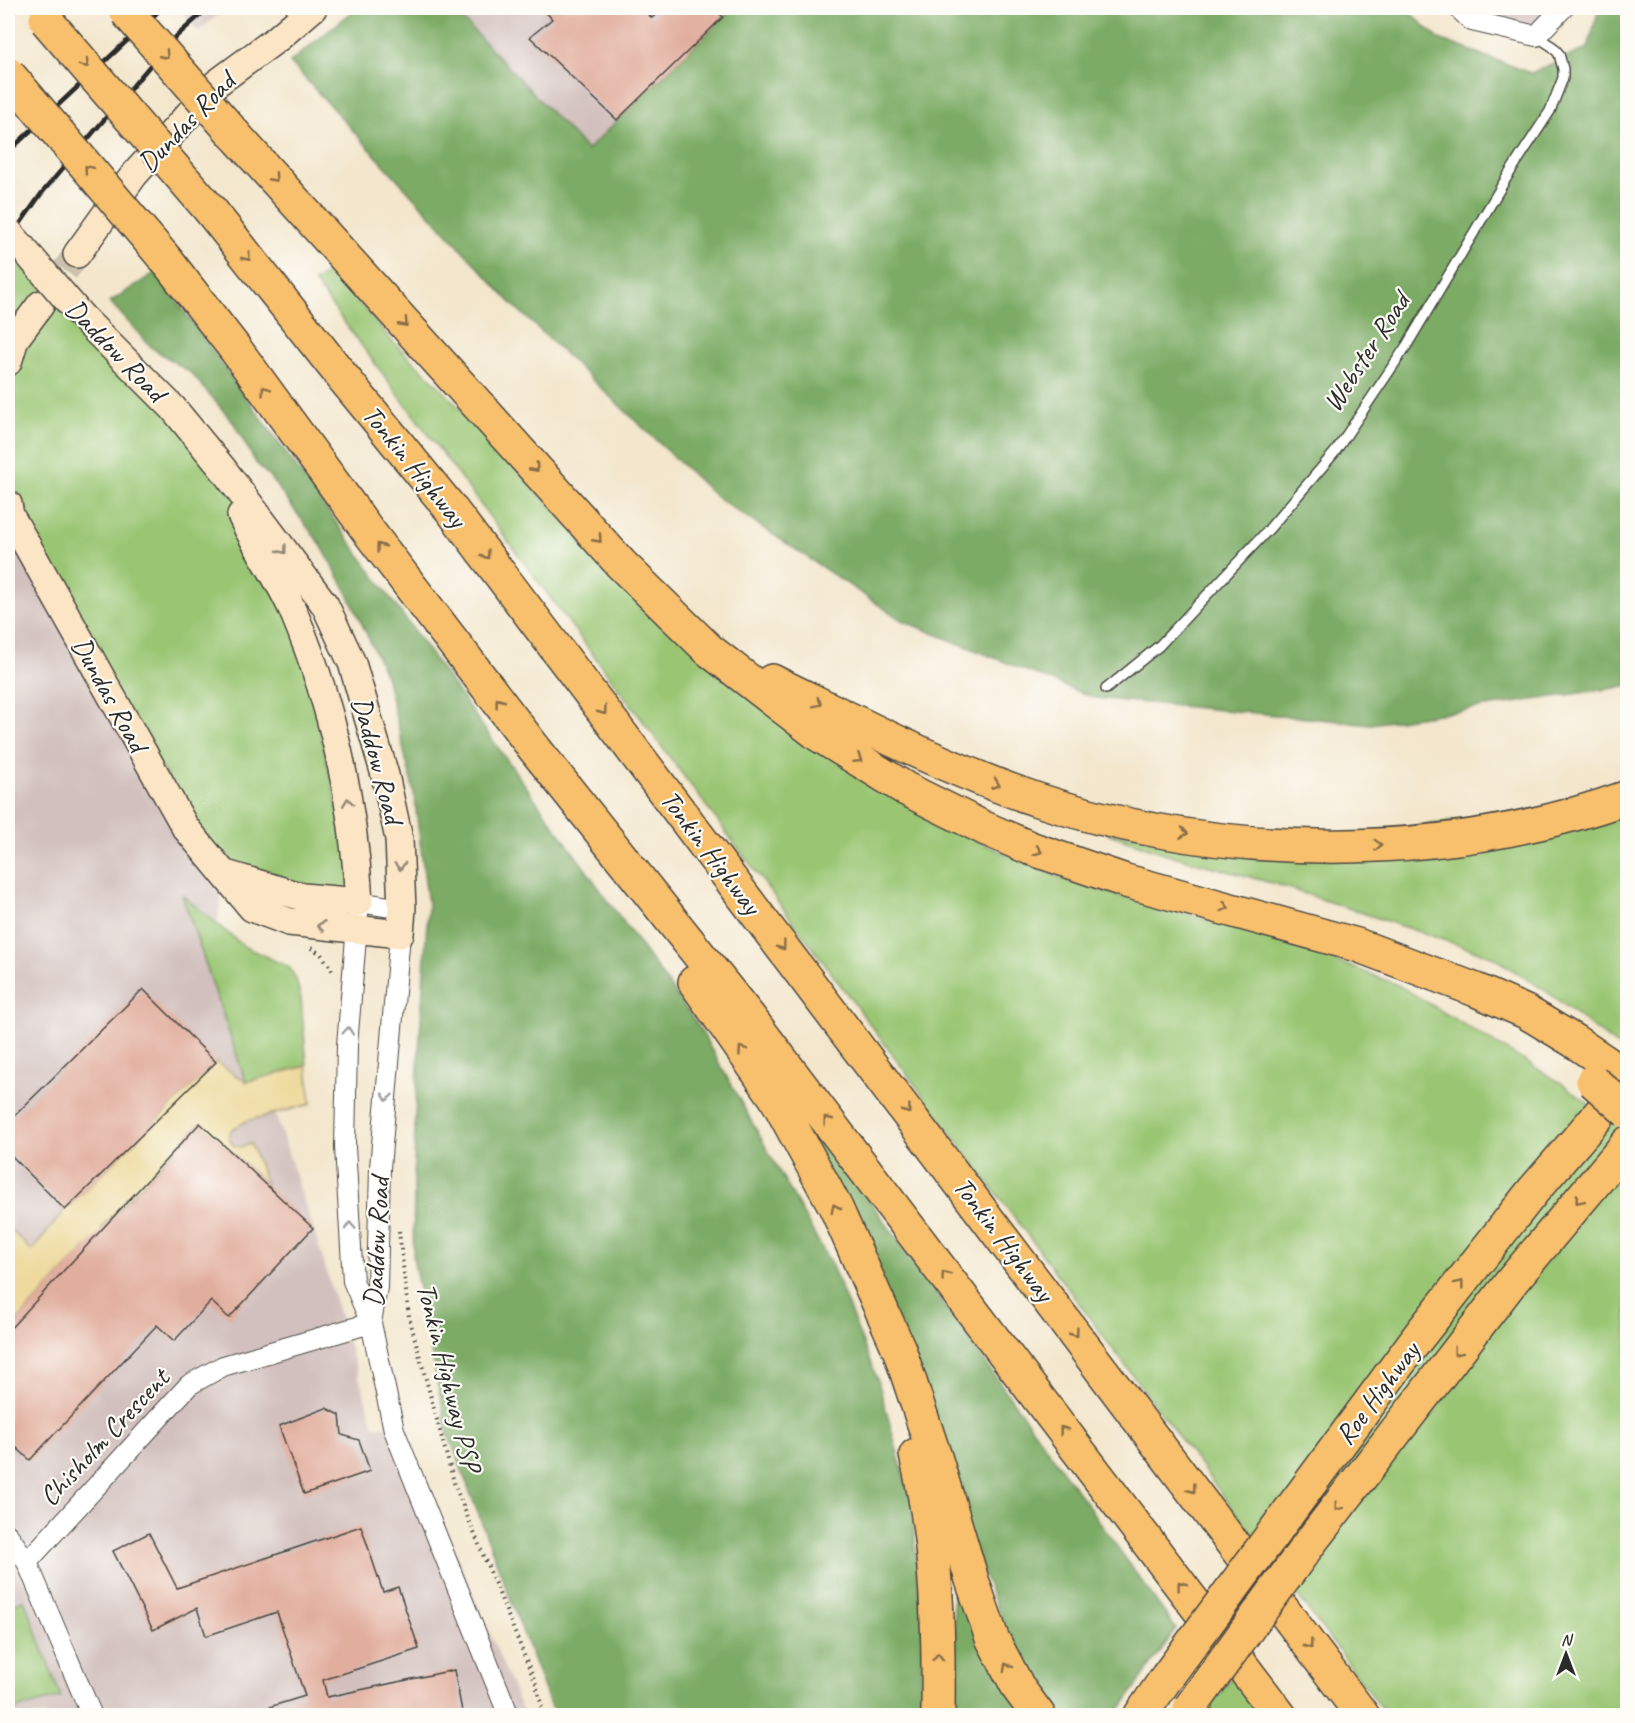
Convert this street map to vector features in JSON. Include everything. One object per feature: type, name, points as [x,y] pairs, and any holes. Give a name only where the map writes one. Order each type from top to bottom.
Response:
[{"type":"highway","points":[[124,9],[621,564],[709,650],[819,735],[906,789],[1030,848],[1125,880],[1293,926],[1405,962],[1609,1075],[1628,1112]]},
{"type":"highway","name":"Tonkin Highway","points":[[40,14],[211,211],[450,508],[1363,1716]]},
{"type":"highway","points":[[8,74],[167,261],[236,350],[366,528],[534,748],[748,1016],[1280,1716]]},
{"type":"highway","points":[[709,650],[936,761],[1038,800],[1158,830],[1225,840],[1308,846],[1384,845],[1463,838],[1531,825],[1628,797]]},
{"type":"highway","points":[[534,748],[776,1098],[836,1208],[899,1349],[992,1638],[1019,1689],[1039,1716]]},
{"type":"highway","name":"Roe Highway","points":[[1140,1716],[1419,1336],[1519,1209],[1609,1075]]},
{"type":"highway","name":"Roe Highway","points":[[1187,1712],[1309,1544],[1512,1281],[1628,1143]]},
{"type":"highway","points":[[856,1252],[892,1360],[919,1466],[931,1544],[939,1625],[938,1716]]},
{"type":"main road","name":"Dundas Road","points":[[77,254],[134,175],[217,83],[278,38],[313,8]]},
{"type":"main road","name":"Daddow Road","points":[[8,231],[82,317],[172,408],[223,469],[325,605],[352,663],[385,775],[399,839],[401,922]]},
{"type":"main road","points":[[8,362],[15,339],[41,304]]},
{"type":"main road","name":"Daddow Road","points":[[223,469],[234,501],[252,538],[292,608],[321,683],[347,789],[359,902]]},
{"type":"main road","name":"Dundas Road","points":[[8,504],[15,525],[185,828],[226,874],[252,908],[289,922],[356,930],[401,922]]},
{"type":"main road","points":[[226,874],[303,897],[359,902]]},
{"type":"street","points":[[1458,8],[1472,21],[1536,36],[1563,8]]},
{"type":"street","points":[[359,902],[401,922]]},
{"type":"street","name":"Daddow Road","points":[[359,902],[347,1045],[345,1147],[353,1281],[371,1323]]},
{"type":"street","name":"Daddow Road","points":[[371,1323],[377,1287],[380,1168],[401,922]]},
{"type":"street","points":[[371,1323],[394,1430],[509,1716]]},
{"type":"street","name":"Chisholm Crescent","points":[[27,1562],[189,1385],[222,1366],[371,1323]]},
{"type":"street","points":[[8,1535],[27,1562],[92,1716]]},
{"type":"lane","name":"Webster Road","points":[[1106,689],[1159,646],[1269,529],[1335,452],[1407,345],[1507,177],[1550,111],[1563,78],[1563,69],[1559,54],[1553,47],[1536,36]]},
{"type":"path","points":[[311,948],[321,954],[335,974],[334,984]]},
{"type":"path","name":"Tonkin Highway PSP","points":[[399,1229],[409,1317],[455,1486],[536,1684],[544,1716]]},
{"type":"shaded area","points":[[180,8],[226,8],[198,32]]},
{"type":"shaded area","points":[[452,8],[733,8],[587,150]]},
{"type":"shaded area","points":[[1458,8],[1563,8],[1536,36]]},
{"type":"shaded area","points":[[8,515],[227,860],[216,935],[313,1228],[374,1426],[403,1427],[524,1715],[8,1716]]},
{"type":"green space","points":[[357,8],[452,8],[587,150],[733,8],[1405,8],[1439,39],[1531,73],[1588,48],[1599,8],[1627,8],[1627,686],[1371,724],[1094,698],[903,621],[715,496],[509,301],[290,62]]},
{"type":"green space","points":[[21,246],[223,469],[292,608],[359,902],[226,874],[8,516],[8,265]]},
{"type":"green space","points":[[332,270],[392,341],[439,386],[624,585],[979,842],[1070,882],[1217,922],[1326,957],[1398,985],[1563,1084],[1616,1125],[1627,1137],[1627,1715],[1387,1715],[314,282]]},
{"type":"green space","points":[[156,272],[699,1027],[832,1266],[878,1381],[912,1505],[923,1633],[920,1715],[554,1715],[447,1431],[413,1258],[415,1115],[428,906],[414,793],[386,676],[348,594],[321,545],[268,475],[256,463],[233,422],[191,373],[152,348],[110,302]]},
{"type":"green space","points":[[1627,800],[1627,1049],[1625,1052],[1546,991],[1491,956],[1279,885],[1173,856],[1106,833],[1261,845]]},
{"type":"green space","points":[[182,895],[245,947],[289,967],[296,979],[301,999],[307,1066],[246,1082]]},
{"type":"green space","points":[[789,1088],[1176,1629],[1122,1707],[1112,1715],[1075,1716],[1058,1711],[1035,1685],[1012,1646]]},
{"type":"green space","points":[[952,1576],[971,1624],[1022,1715],[955,1715]]},
{"type":"green space","points":[[24,1599],[61,1697],[8,1711],[8,1607]]},
{"type":"green space","points":[[1233,1676],[1261,1716],[1204,1716]]},
{"type":"sand","points":[[216,1062],[246,1082],[307,1066],[311,1104],[247,1121],[232,1129],[229,1138],[233,1145],[240,1147],[251,1144],[267,1185],[200,1123],[101,1228],[109,1244],[87,1246],[8,1331],[8,1227],[32,1251],[65,1210]]},
{"type":"building","points":[[542,8],[641,8],[652,18],[663,8],[714,8],[723,17],[617,120],[530,37],[552,19]]},
{"type":"building","points":[[143,989],[216,1062],[65,1210],[8,1152],[8,1122]]},
{"type":"building","points":[[200,1123],[313,1228],[229,1318],[211,1301],[174,1341],[157,1325],[30,1460],[8,1440],[8,1331]]},
{"type":"building","points":[[326,1408],[340,1415],[342,1435],[359,1440],[370,1471],[304,1494],[279,1426]]},
{"type":"building","points":[[361,1526],[383,1592],[398,1587],[419,1649],[323,1680],[327,1697],[454,1670],[463,1716],[254,1716],[253,1712],[305,1696],[277,1612],[206,1636],[197,1608],[153,1630],[113,1551],[149,1533],[177,1588]]},
{"type":"tunnel","points":[[41,304],[77,254]]},
{"type":"railway","points":[[8,152],[162,8]]},
{"type":"railway","points":[[8,241],[41,194],[170,42],[208,8]]}]
